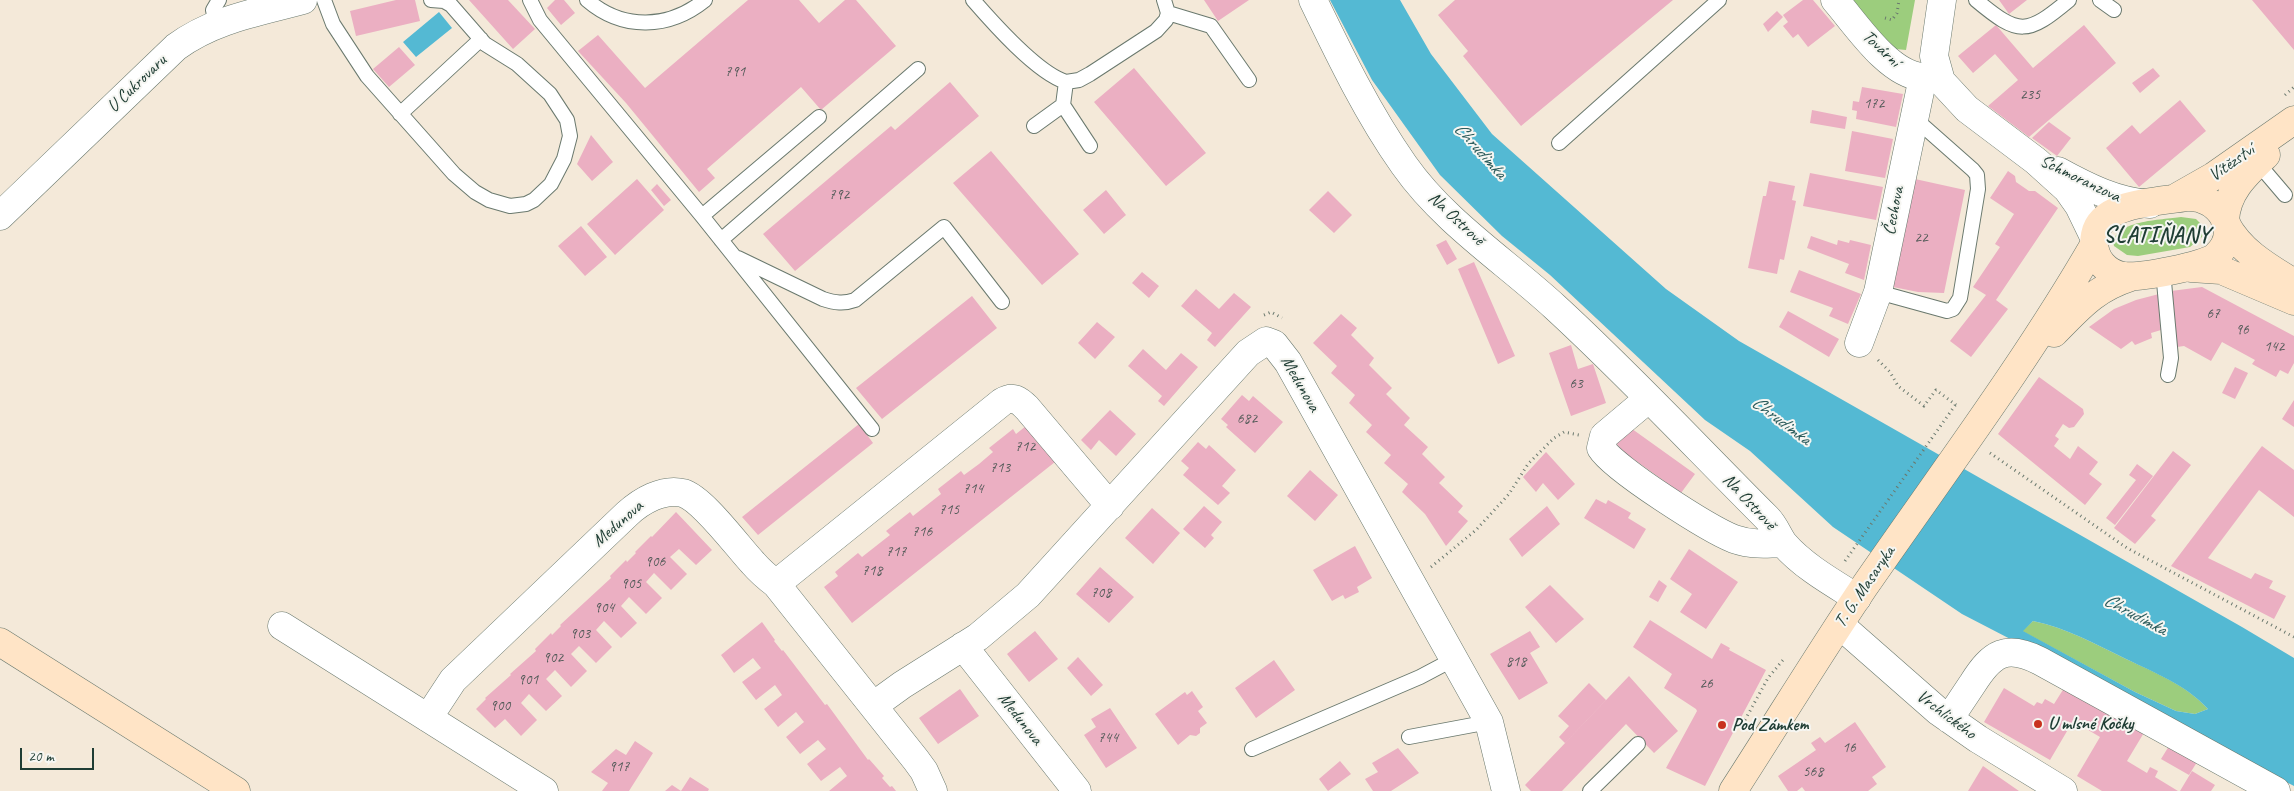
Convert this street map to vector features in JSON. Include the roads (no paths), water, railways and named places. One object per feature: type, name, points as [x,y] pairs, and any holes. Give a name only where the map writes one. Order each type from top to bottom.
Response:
[{"type":"main road","name":"Vítězství","points":[[2226,223],[2227,202],[2249,161],[2287,109]]},
{"type":"main road","name":"Vítězství","points":[[2158,202],[2196,188],[2249,161],[2294,128]]},
{"type":"main road","name":"T. G. Masaryka","points":[[1733,791],[1861,593],[1979,440],[2004,388],[2068,290],[2094,241],[2100,223],[2114,211],[2192,197],[2203,198],[2217,207],[2234,238],[2249,253],[2294,283]]},
{"type":"main road","name":"T. G. Masaryka","points":[[2004,388],[2033,354],[2090,297],[2104,288],[2131,277],[2206,263],[2215,257],[2226,239],[2226,223]]},
{"type":"main road","name":"T. G. Masaryka","points":[[2094,241],[2098,259],[2106,268],[2115,274],[2131,277]]},
{"type":"main road","name":"T. G. Masaryka","points":[[2171,270],[2211,268],[2221,270],[2294,301]]},
{"type":"main road","points":[[0,642],[236,791]]},
{"type":"street","name":"U Cukrovaru","points":[[0,216],[176,47],[200,31],[218,12],[303,0]]},
{"type":"street","name":"Na Ostrově","points":[[1313,0],[1344,64],[1383,132],[1419,184],[1458,224],[1581,331],[1768,518],[1784,543],[1825,577],[1861,593]]},
{"type":"street","name":"Tovární","points":[[1835,0],[1887,59],[1905,71],[1930,75]]},
{"type":"street","name":"Schmoranzova","points":[[1942,0],[1930,75],[1949,90],[1967,109],[2044,168],[2073,196],[2094,241]]},
{"type":"street","name":"Čechova","points":[[1859,342],[1878,292],[1913,117],[1930,75]]},
{"type":"street","name":"Schmoranzova","points":[[2013,143],[2056,170],[2095,190],[2128,202],[2158,202]]},
{"type":"street","name":"Medunova","points":[[873,706],[908,680],[978,637],[1028,595],[1248,353],[1262,342],[1270,342],[1278,348],[1288,362],[1489,722],[1506,791]]},
{"type":"street","points":[[776,584],[1002,402],[1010,398],[1018,399],[1027,408],[1110,506]]},
{"type":"street","name":"Na Ostrově","points":[[1648,399],[1609,430],[1601,442],[1602,448],[1611,461],[1722,533],[1752,544],[1784,543]]},
{"type":"street","name":"Medunova","points":[[428,718],[446,689],[460,674],[636,506],[665,493],[682,493],[696,500],[754,565],[776,584],[924,771],[933,791]]},
{"type":"street","name":"Vrchlického","points":[[1840,625],[1949,719],[2063,791]]},
{"type":"street","points":[[282,626],[544,791]]},
{"type":"street","name":"Medunova","points":[[963,646],[1077,791]]},
{"type":"street","points":[[1949,719],[1989,661],[2004,652],[2022,653],[2040,661],[2276,791]]},
{"type":"lane","points":[[324,0],[333,24],[364,71],[454,174],[475,192],[489,200],[510,206],[519,206],[534,200],[543,193],[556,175],[569,146],[570,136],[567,120],[558,103],[525,70],[480,40],[451,5],[444,1],[431,0]]},
{"type":"lane","points":[[530,0],[540,20],[702,216],[872,428]]},
{"type":"lane","points":[[587,0],[602,11],[621,20],[650,23],[668,20],[684,14],[705,0]]},
{"type":"lane","points":[[973,0],[995,25],[1040,66],[1066,82],[1079,80],[1090,74],[1156,31],[1166,20],[1166,6],[1211,26],[1249,80]]},
{"type":"lane","points":[[1559,143],[1719,0]]},
{"type":"lane","points":[[1976,0],[2005,23],[2026,28],[2047,19],[2069,0]]},
{"type":"lane","points":[[2100,0],[2114,10]]},
{"type":"lane","points":[[400,114],[480,40]]},
{"type":"lane","points":[[721,240],[918,70]]},
{"type":"lane","points":[[1066,82],[1063,105],[1090,146]]},
{"type":"lane","points":[[1034,126],[1063,105]]},
{"type":"lane","points":[[1878,292],[1947,311],[1953,309],[1960,298],[1978,179],[1968,165],[1913,117]]},
{"type":"lane","points":[[702,216],[819,118]]},
{"type":"lane","points":[[2249,161],[2285,195]]},
{"type":"lane","points":[[733,256],[823,299],[834,303],[846,303],[855,300],[944,227],[1002,302]]},
{"type":"lane","points":[[2168,375],[2171,358],[2171,270]]},
{"type":"lane","points":[[1252,749],[1420,677],[1454,659]]},
{"type":"lane","points":[[1408,737],[1489,722]]},
{"type":"lane","points":[[1590,791],[1638,744]]},
{"type":"water","name":"Chrudimka","points":[[1330,0],[1400,0],[1431,54],[1492,134],[1666,289],[1739,341],[2294,658],[2294,786],[1962,614],[1833,527],[1750,451],[1705,420],[1550,275],[1502,236],[1440,175],[1372,80]],"holes":[[[2033,621],[2081,637],[2170,680],[2190,693],[2208,709],[2195,714],[2176,711],[2135,692],[2023,631]]]},
{"type":"water","points":[[439,12],[452,28],[416,57],[403,42]]},
{"type":"place","name":"U mlsné Kočky","points":[[2038,724]]},
{"type":"place","name":"Pod Zámkem","points":[[1722,725]]},
{"type":"district","name":"SLATIŇANY","points":[[2157,236]]}]
